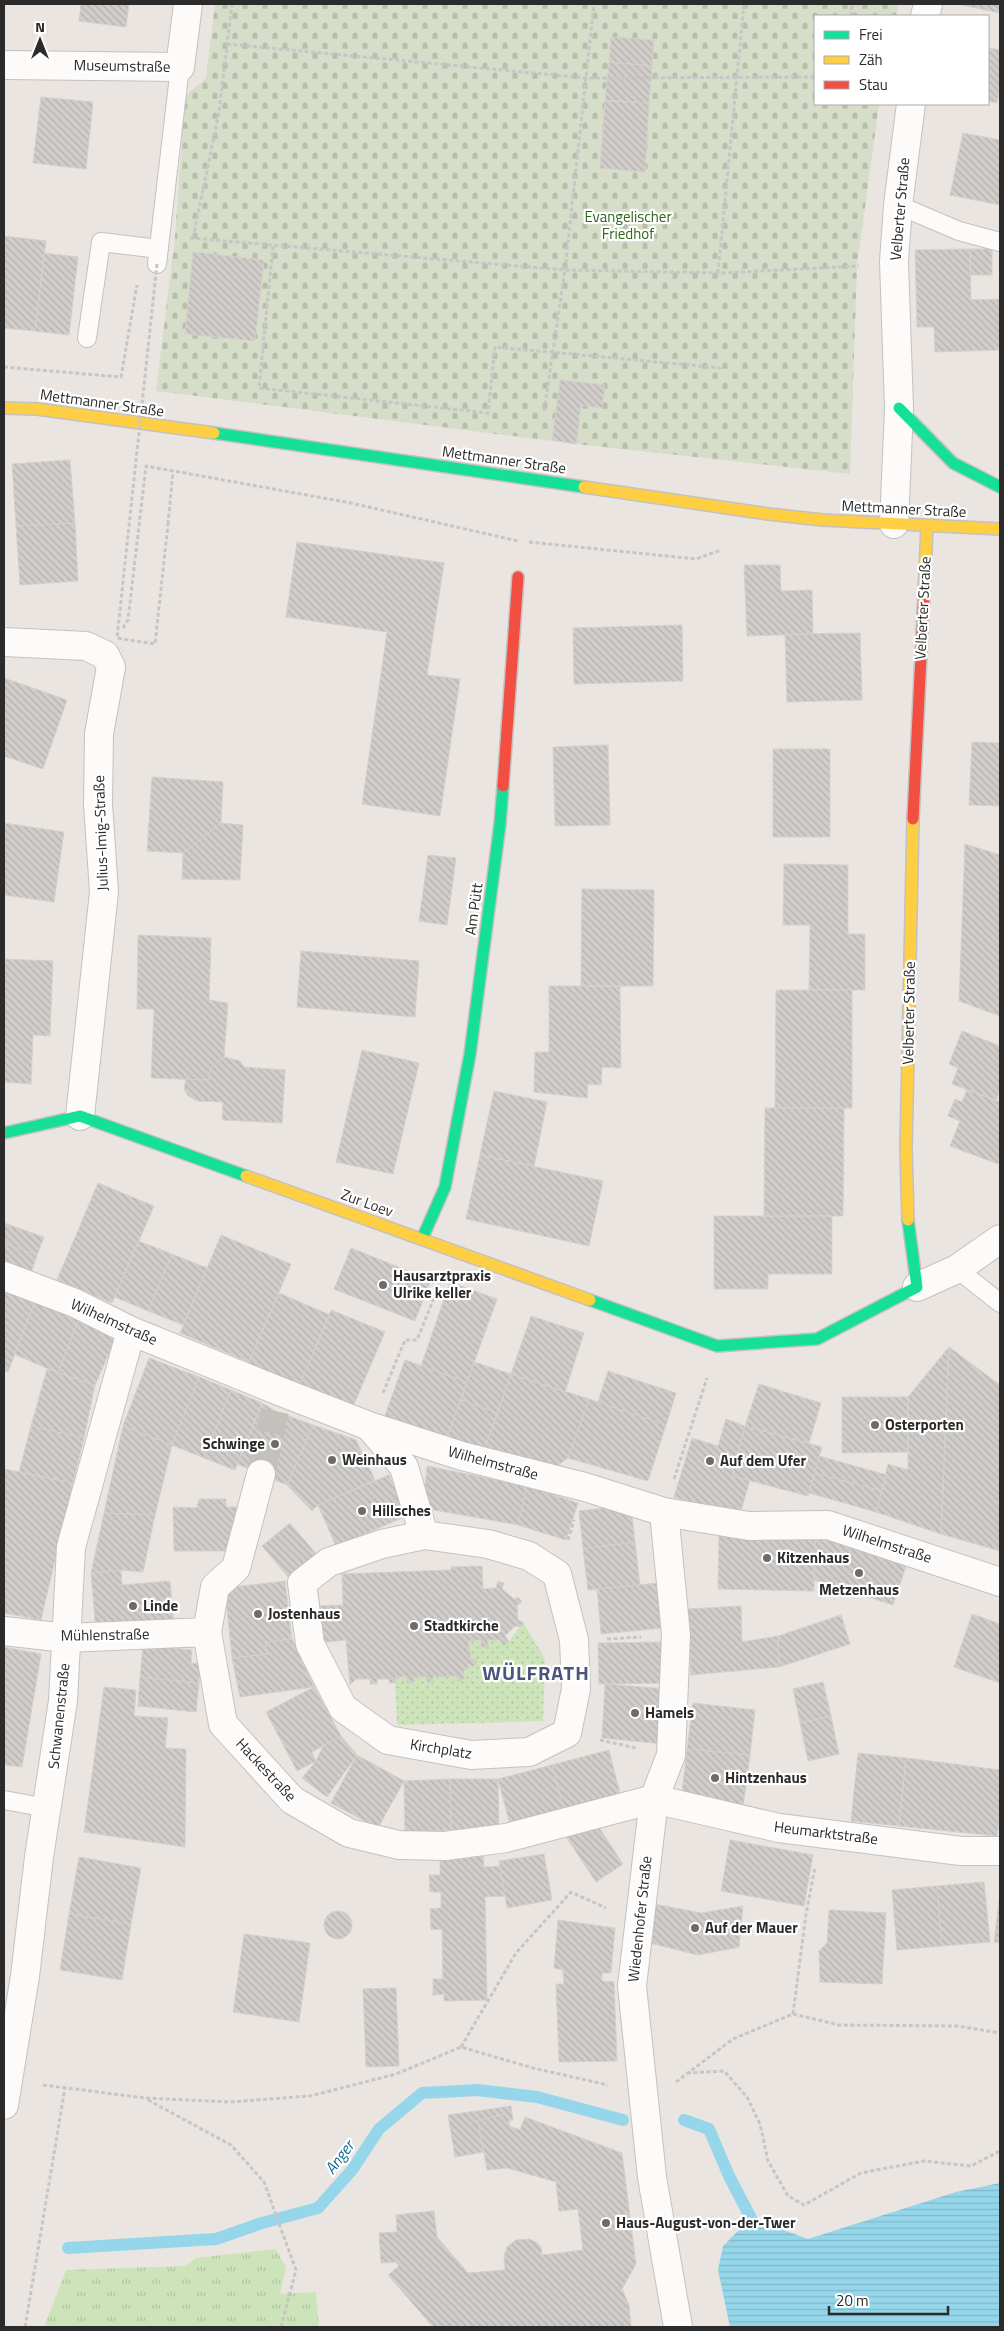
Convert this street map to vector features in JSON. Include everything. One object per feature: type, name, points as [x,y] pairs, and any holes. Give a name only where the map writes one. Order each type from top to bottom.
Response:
[{"type":"street","points":[[180,67],[188,4]]},
{"type":"street","name":"Museumstraße","points":[[4,65],[180,67]]},
{"type":"street","name":"Velberter Straße","points":[[894,524],[899,408],[894,262],[898,205],[910,105]]},
{"type":"street","name":"Mettmanner Straße","points":[[4,408],[37,409],[325,448],[768,514],[1000,530]]},
{"type":"street","points":[[899,408],[953,463],[1000,488]]},
{"type":"street","name":"Velberter Straße","points":[[917,1287],[908,1229],[906,1148],[910,857],[927,526]]},
{"type":"street","name":"Am Pütt","points":[[422,1238],[445,1187],[470,1054],[500,824],[518,577]]},
{"type":"street","points":[[4,642],[86,646],[105,656]]},
{"type":"street","name":"Julius-Imig-Straße","points":[[80,1116],[104,892],[98,804],[100,734],[111,667],[105,656]]},
{"type":"street","name":"Zur Loev","points":[[4,1133],[80,1116],[717,1346]]},
{"type":"street","points":[[717,1346],[817,1339],[917,1287],[957,1269],[1000,1239]]},
{"type":"street","name":"Wilhelmstraße","points":[[4,1276],[75,1303],[277,1401],[369,1426],[462,1456],[585,1487],[664,1512],[749,1526],[828,1525],[1000,1582]]},
{"type":"street","name":"Schwanenstraße","points":[[6,2092],[25,1976],[62,1701],[71,1547],[131,1331]]},
{"type":"street","points":[[369,1426],[404,1467],[424,1535]]},
{"type":"street","name":"Hackestraße","points":[[260,1474],[236,1568],[215,1587],[206,1632],[223,1724],[292,1800],[348,1833],[399,1845],[445,1846],[506,1838],[654,1799]]},
{"type":"street","name":"Wiedenhofer Straße","points":[[664,1512],[676,1635],[671,1756],[654,1799],[632,1986],[652,2177],[678,2327]]},
{"type":"street","name":"Kirchplatz","points":[[557,1574],[530,1556],[488,1544],[424,1535],[382,1544],[329,1562],[302,1583],[310,1644],[343,1708],[388,1740],[470,1756],[529,1752],[567,1733]]},
{"type":"street","points":[[557,1574],[574,1640],[576,1689],[567,1733]]},
{"type":"street","name":"Mühlenstraße","points":[[4,1631],[66,1638],[206,1632]]},
{"type":"street","name":"Heumarktstraße","points":[[654,1799],[779,1828],[961,1851],[1000,1851]]},
{"type":"lane","points":[[87,338],[101,242],[158,249],[180,67]]},
{"type":"lane","points":[[898,205],[959,231],[1000,242]]},
{"type":"lane","points":[[957,1269],[1000,1303]]},
{"type":"lane","points":[[4,1800],[47,1808]]},
{"type":"path","points":[[193,238],[219,112],[232,4]]},
{"type":"path","points":[[544,411],[565,270],[594,4]]},
{"type":"path","points":[[718,273],[744,4]]},
{"type":"path","points":[[227,44],[586,78],[814,77]]},
{"type":"path","points":[[173,472],[155,644],[117,638],[158,249],[193,238],[565,270],[718,273],[857,266]]},
{"type":"path","points":[[273,246],[259,388],[488,413],[496,347],[553,354],[721,368]]},
{"type":"path","points":[[105,656],[128,620],[146,466],[351,503],[523,542],[696,559],[721,550]]},
{"type":"path","points":[[369,1426],[405,1340],[417,1340],[443,1276]]},
{"type":"path","points":[[664,1512],[717,1346]]},
{"type":"path","points":[[557,1574],[585,1487]]},
{"type":"path","points":[[574,1640],[676,1635]]},
{"type":"path","points":[[567,1733],[671,1756]]},
{"type":"path","points":[[793,2014],[806,1914],[821,1832]]},
{"type":"path","points":[[6,2092],[65,2088],[146,2098],[230,2102],[310,2096],[396,2074],[461,2047],[516,1953],[571,1892],[639,1922]]},
{"type":"path","points":[[461,2047],[533,2068],[643,2094],[663,2093],[687,2072],[733,2039],[793,2014],[839,2025],[957,2026],[1000,2033]]},
{"type":"path","points":[[687,2072],[724,2071],[747,2097],[760,2124],[768,2160],[788,2196],[804,2205],[861,2173],[924,2161],[971,2166],[1000,2151]]},
{"type":"path","points":[[25,2327],[65,2088]]},
{"type":"path","points":[[146,2098],[231,2145],[264,2182],[296,2270],[281,2327]]},
{"type":"green space","name":"Evangelischer Friedhof","points":[[215,4],[899,4],[896,15],[814,15],[814,105],[879,105],[857,266],[850,474],[576,444],[156,391],[175,237],[185,96],[206,78]]},
{"type":"green space","points":[[523,1622],[545,1659],[543,1721],[397,1725],[395,1677],[426,1677],[427,1682],[433,1682],[433,1677],[456,1676],[460,1682],[465,1678],[462,1673],[470,1664],[473,1667],[477,1662],[471,1658],[468,1641],[500,1640],[503,1645],[509,1642]]},
{"type":"green space","points":[[276,2249],[286,2268],[280,2294],[316,2292],[319,2327],[44,2327],[66,2270],[185,2266],[196,2258]]},
{"type":"water","points":[[1000,2183],[1000,2327],[730,2327],[718,2270],[723,2246],[741,2228],[761,2222],[808,2239],[956,2192]]},
{"type":"building","points":[[81,4],[129,4],[126,27],[79,21]]},
{"type":"building","points":[[957,4],[1000,4],[1000,13]]},
{"type":"building","points":[[611,37],[654,40],[652,66],[609,62]]},
{"type":"building","points":[[989,48],[1000,50],[1000,87],[997,103],[989,101]]},
{"type":"building","points":[[609,62],[652,66],[649,103],[605,100]]},
{"type":"building","points":[[41,97],[93,102],[86,169],[33,163]]},
{"type":"building","points":[[605,101],[649,103],[645,172],[600,168]]},
{"type":"building","points":[[963,133],[1000,140],[1000,205],[950,195]]},
{"type":"building","points":[[4,236],[46,241],[35,331],[4,328]]},
{"type":"building","points":[[970,249],[971,300],[1000,299],[1000,350],[935,352],[934,327],[917,327],[915,250]]},
{"type":"building","points":[[970,249],[992,249],[992,275],[970,275]]},
{"type":"building","points":[[193,252],[264,260],[255,341],[185,334]]},
{"type":"building","points":[[44,253],[78,257],[69,335],[35,331]]},
{"type":"building","points":[[560,380],[605,385],[602,408],[581,405],[576,444],[552,440]]},
{"type":"building","points":[[70,460],[75,523],[16,526],[12,464]]},
{"type":"building","points":[[75,523],[78,581],[20,585],[16,526]]},
{"type":"building","points":[[297,542],[444,563],[427,675],[460,679],[440,816],[362,804],[387,632],[286,617]]},
{"type":"building","points":[[744,565],[780,565],[781,591],[812,590],[813,634],[747,636]]},
{"type":"building","points":[[682,625],[683,681],[574,684],[573,628]]},
{"type":"building","points":[[860,633],[862,700],[787,702],[785,634]]},
{"type":"building","points":[[4,678],[67,700],[43,769],[4,756]]},
{"type":"building","points":[[972,742],[1000,743],[1000,806],[969,805]]},
{"type":"building","points":[[608,745],[610,825],[555,826],[553,747]]},
{"type":"building","points":[[773,749],[830,749],[830,837],[773,837]]},
{"type":"building","points":[[152,777],[223,782],[221,823],[183,853],[147,851]]},
{"type":"building","points":[[4,823],[64,832],[54,902],[4,895]]},
{"type":"building","points":[[221,823],[243,825],[240,880],[182,879],[183,853]]},
{"type":"building","points":[[965,844],[1000,855],[1000,1016],[959,1001]]},
{"type":"building","points":[[428,855],[456,858],[447,925],[419,921]]},
{"type":"building","points":[[784,864],[848,865],[848,934],[865,934],[865,990],[809,990],[810,925],[783,925]]},
{"type":"building","points":[[582,889],[654,890],[653,986],[581,986]]},
{"type":"building","points":[[138,935],[211,938],[209,1000],[228,1003],[224,1057],[210,1069],[209,1080],[151,1078],[154,1009],[137,1009]]},
{"type":"building","points":[[301,951],[419,961],[415,1017],[297,1007]]},
{"type":"building","points":[[4,959],[53,961],[50,1036],[33,1035],[31,1084],[4,1082]]},
{"type":"building","points":[[549,986],[620,986],[621,1068],[602,1067],[601,1085],[588,1084],[587,1098],[534,1092],[535,1052],[549,1052]]},
{"type":"building","points":[[776,990],[852,990],[852,1108],[775,1108]]},
{"type":"building","points":[[962,1031],[1000,1046],[1000,1091],[996,1100],[952,1084],[958,1068],[949,1064]]},
{"type":"building","points":[[362,1050],[419,1063],[393,1174],[336,1162]]},
{"type":"building","points":[[224,1057],[240,1061],[244,1067],[285,1070],[282,1123],[222,1120],[223,1102],[197,1101],[188,1096],[184,1089],[186,1079],[209,1080],[210,1069]]},
{"type":"building","points":[[967,1090],[1000,1102],[1000,1157],[998,1164],[950,1146],[960,1121],[948,1116],[955,1099],[962,1102]]},
{"type":"building","points":[[494,1091],[547,1102],[534,1166],[480,1155]]},
{"type":"building","points":[[765,1108],[844,1108],[843,1216],[764,1216]]},
{"type":"building","points":[[480,1155],[603,1181],[589,1246],[466,1219]]},
{"type":"building","points":[[98,1183],[154,1206],[112,1303],[57,1280]]},
{"type":"building","points":[[714,1216],[832,1216],[832,1274],[768,1274],[768,1289],[714,1289]]},
{"type":"building","points":[[4,1223],[44,1237],[37,1255],[4,1243]]},
{"type":"building","points":[[221,1235],[291,1264],[249,1362],[180,1333]]},
{"type":"building","points":[[138,1241],[172,1254],[148,1311],[115,1297]]},
{"type":"building","points":[[4,1243],[37,1255],[30,1276],[4,1267]]},
{"type":"building","name":"Hausarztpraxis Ulrike keller","points":[[351,1248],[431,1280],[415,1321],[334,1289]]},
{"type":"building","points":[[172,1254],[207,1268],[183,1325],[148,1311]]},
{"type":"building","points":[[450,1282],[497,1299],[467,1382],[421,1366]]},
{"type":"building","points":[[4,1287],[36,1299],[8,1372],[4,1370]]},
{"type":"building","points":[[279,1293],[330,1315],[297,1390],[246,1369]]},
{"type":"building","points":[[36,1299],[80,1316],[58,1373],[14,1354]]},
{"type":"building","points":[[331,1310],[385,1332],[352,1409],[299,1386]]},
{"type":"building","points":[[80,1316],[119,1331],[95,1385],[58,1373]]},
{"type":"building","points":[[531,1316],[584,1333],[565,1392],[511,1374]]},
{"type":"building","points":[[949,1347],[1000,1385],[1000,1497],[998,1503],[1000,1504],[1000,1551],[941,1534]]},
{"type":"building","points":[[949,1347],[941,1534],[876,1512],[888,1464],[908,1470],[908,1397]]},
{"type":"building","points":[[149,1358],[199,1377],[172,1445],[123,1426]]},
{"type":"building","points":[[405,1360],[467,1382],[446,1440],[384,1418]]},
{"type":"building","points":[[474,1362],[511,1374],[498,1413],[461,1400]]},
{"type":"building","points":[[47,1369],[95,1385],[84,1438],[31,1426]]},
{"type":"building","points":[[608,1371],[676,1393],[666,1425],[598,1402]]},
{"type":"building","points":[[511,1374],[589,1399],[568,1458],[554,1468],[483,1453]]},
{"type":"building","points":[[199,1377],[231,1390],[204,1458],[172,1445]]},
{"type":"building","points":[[759,1384],[821,1403],[809,1443],[745,1426]]},
{"type":"building","points":[[231,1390],[262,1403],[235,1470],[204,1458]]},
{"type":"building","name":"Osterporten","points":[[842,1397],[908,1397],[908,1452],[842,1453]]},
{"type":"building","points":[[589,1399],[666,1425],[648,1481],[568,1458]]},
{"type":"building","points":[[461,1400],[498,1413],[483,1453],[446,1440]]},
{"type":"building","name":"Schwinge","points":[[262,1403],[275,1411],[313,1425],[287,1485],[237,1464]]},
{"type":"building","name":"Auf dem Ufer","points":[[726,1419],[745,1426],[732,1476],[750,1480],[739,1517],[674,1497],[692,1438],[718,1446]]},
{"type":"building","name":"Weinhaus","points":[[313,1425],[356,1440],[375,1480],[318,1505],[312,1511],[287,1485]]},
{"type":"building","points":[[31,1426],[84,1438],[73,1483],[19,1472]]},
{"type":"building","points":[[123,1426],[172,1445],[155,1515],[104,1513]]},
{"type":"building","points":[[745,1426],[822,1447],[808,1496],[732,1476]]},
{"type":"building","points":[[819,1456],[887,1475],[882,1491],[815,1473]]},
{"type":"building","points":[[427,1466],[527,1486],[518,1525],[423,1508]]},
{"type":"building","points":[[4,1469],[73,1483],[41,1620],[4,1613]]},
{"type":"building","points":[[815,1473],[882,1491],[876,1512],[809,1493]]},
{"type":"building","name":"Hillsches","points":[[389,1475],[407,1516],[336,1546],[318,1505]]},
{"type":"building","points":[[527,1486],[578,1503],[566,1540],[518,1525]]},
{"type":"building","points":[[199,1499],[226,1499],[226,1507],[249,1507],[231,1551],[174,1551],[173,1507],[197,1508]]},
{"type":"building","points":[[631,1505],[635,1542],[583,1549],[579,1511]]},
{"type":"building","points":[[104,1513],[155,1515],[143,1572],[121,1570],[91,1573]]},
{"type":"building","points":[[290,1523],[317,1555],[289,1578],[262,1546]]},
{"type":"building","name":"Kitzenhaus","points":[[719,1534],[815,1536],[814,1591],[718,1589]]},
{"type":"building","name":"Metzenhaus","points":[[815,1536],[906,1566],[893,1605],[814,1580]]},
{"type":"building","points":[[635,1542],[640,1585],[588,1590],[583,1549]]},
{"type":"building","name":"Stadtkirche","points":[[482,1566],[483,1589],[496,1588],[498,1581],[504,1583],[502,1589],[514,1599],[518,1597],[522,1602],[517,1605],[518,1620],[523,1622],[521,1627],[515,1626],[505,1636],[509,1642],[503,1646],[500,1640],[488,1640],[488,1647],[481,1647],[481,1640],[468,1641],[471,1658],[477,1662],[473,1667],[470,1664],[462,1673],[465,1678],[459,1682],[456,1676],[433,1677],[433,1682],[427,1682],[426,1677],[414,1677],[414,1683],[407,1683],[407,1677],[395,1677],[396,1683],[389,1683],[389,1679],[377,1679],[377,1684],[370,1684],[370,1679],[356,1679],[350,1685],[346,1640],[318,1643],[314,1606],[343,1605],[342,1574],[451,1570],[451,1567]]},
{"type":"building","name":"Linde","points":[[121,1570],[122,1585],[170,1581],[174,1626],[96,1632],[91,1573]]},
{"type":"building","name":"Jostenhaus","points":[[285,1581],[292,1639],[265,1642],[267,1654],[232,1658],[225,1588]]},
{"type":"building","points":[[658,1583],[662,1628],[601,1634],[597,1589]]},
{"type":"building","points":[[741,1606],[742,1642],[778,1636],[779,1667],[691,1675],[688,1609]]},
{"type":"building","points":[[972,1614],[1000,1624],[1000,1683],[954,1667]]},
{"type":"building","points":[[841,1615],[850,1644],[779,1667],[778,1636]]},
{"type":"building","points":[[292,1639],[314,1687],[240,1697],[232,1658],[267,1654],[265,1642]]},
{"type":"building","points":[[667,1642],[668,1683],[599,1684],[598,1643]]},
{"type":"building","points":[[143,1645],[192,1650],[191,1663],[200,1664],[199,1683],[140,1677]]},
{"type":"building","points":[[4,1647],[41,1654],[22,1767],[4,1765]]},
{"type":"building","points":[[140,1677],[199,1683],[196,1712],[138,1706]]},
{"type":"building","points":[[823,1682],[831,1716],[800,1723],[793,1689]]},
{"type":"building","name":"Hamels","points":[[605,1684],[667,1689],[664,1744],[602,1738]]},
{"type":"building","points":[[104,1687],[136,1690],[134,1716],[168,1718],[165,1748],[186,1749],[185,1847],[84,1832]]},
{"type":"building","points":[[314,1687],[341,1736],[312,1752],[316,1761],[297,1771],[266,1712]]},
{"type":"building","points":[[693,1703],[755,1710],[750,1755],[687,1749]]},
{"type":"building","points":[[831,1716],[839,1754],[808,1761],[800,1723]]},
{"type":"building","points":[[341,1736],[357,1755],[327,1797],[302,1778],[316,1761],[323,1746]]},
{"type":"building","name":"Hintzenhaus","points":[[687,1749],[750,1755],[743,1808],[681,1801]]},
{"type":"building","points":[[609,1750],[621,1797],[564,1811],[552,1765]]},
{"type":"building","points":[[858,1753],[906,1758],[899,1826],[851,1821]]},
{"type":"building","points":[[357,1755],[404,1781],[378,1828],[331,1803]]},
{"type":"building","points":[[906,1758],[1000,1770],[1000,1816],[997,1836],[899,1826]]},
{"type":"building","points":[[552,1765],[564,1811],[510,1825],[498,1779]]},
{"type":"building","points":[[450,1779],[498,1779],[499,1830],[451,1830]]},
{"type":"building","points":[[450,1779],[451,1830],[405,1832],[404,1781]]},
{"type":"building","points":[[594,1820],[623,1864],[596,1882],[567,1838]]},
{"type":"building","points":[[730,1840],[813,1855],[804,1906],[721,1891]]},
{"type":"building","points":[[483,1853],[484,1867],[500,1866],[505,1896],[485,1897],[487,2000],[444,2001],[444,1994],[433,1995],[433,1979],[443,1979],[442,1929],[431,1930],[430,1909],[441,1908],[441,1892],[430,1892],[429,1875],[440,1875],[440,1854]]},
{"type":"building","points":[[544,1854],[552,1900],[507,1908],[499,1861]]},
{"type":"building","points":[[79,1857],[141,1868],[131,1924],[69,1914]]},
{"type":"building","points":[[984,1882],[990,1942],[942,1946],[937,1886]]},
{"type":"building","points":[[937,1886],[942,1946],[897,1950],[892,1890]]},
{"type":"building","points":[[1000,1893],[1000,1943],[994,1942]]},
{"type":"building","name":"Auf der Mauer","points":[[654,1904],[701,1913],[743,1906],[739,1947],[698,1955],[646,1942]]},
{"type":"building","points":[[829,1910],[886,1913],[882,1984],[820,1982],[819,1951],[827,1943]]},
{"type":"building","points":[[338,1911],[348,1915],[352,1925],[348,1935],[338,1939],[328,1935],[324,1925],[328,1915]]},
{"type":"building","points":[[69,1914],[131,1924],[122,1980],[60,1970]]},
{"type":"building","points":[[558,1920],[615,1928],[611,1973],[602,1973],[602,1981],[614,1982],[617,2061],[559,2062],[556,1984],[564,1984],[563,1970],[554,1968]]},
{"type":"building","points":[[244,1934],[310,1943],[299,2022],[233,2012]]},
{"type":"building","points":[[396,1988],[399,2066],[366,2067],[363,1989]]},
{"type":"building","points":[[511,2106],[513,2120],[509,2121],[507,2114],[478,2120],[484,2152],[455,2157],[448,2115]]},
{"type":"building","name":"Haus-August-von-der-Twer","points":[[507,2114],[510,2126],[520,2130],[525,2117],[622,2153],[636,2264],[622,2289],[629,2305],[631,2327],[433,2327],[388,2275],[399,2266],[395,2262],[381,2263],[379,2233],[397,2232],[396,2215],[434,2211],[437,2237],[468,2273],[505,2270],[504,2256],[507,2247],[516,2240],[529,2239],[536,2242],[541,2247],[542,2255],[583,2250],[578,2209],[559,2211],[556,2182],[507,2168],[487,2170],[478,2120]]},
{"type":"waterway","name":"Anger","points":[[68,2248],[216,2239],[262,2223],[318,2208],[352,2170],[379,2129],[422,2093],[477,2090],[537,2097],[623,2120]]},
{"type":"waterway","name":"Anger","points":[[684,2120],[709,2129],[729,2176],[754,2224]]},
{"type":"tunnel","points":[[261,1474],[275,1411]]},
{"type":"traffic: fast","points":[[899,408],[953,463],[1000,487]]},
{"type":"traffic: fast","points":[[214,433],[584,487]]},
{"type":"traffic: fast","points":[[422,1239],[445,1187],[470,1054],[500,824],[503,786]]},
{"type":"traffic: fast","points":[[4,1133],[80,1116],[246,1176]]},
{"type":"traffic: fast","points":[[590,1300],[717,1346],[817,1339],[917,1287],[908,1220]]},
{"type":"traffic: slow","points":[[4,408],[37,409],[214,433]]},
{"type":"traffic: slow","points":[[584,487],[768,514],[823,520],[1000,529]]},
{"type":"traffic: slow","points":[[924,594],[927,526]]},
{"type":"traffic: slow","points":[[908,1220],[906,1149],[913,819]]},
{"type":"traffic: slow","points":[[246,1176],[590,1300]]},
{"type":"traffic: jam","points":[[503,786],[518,577]]},
{"type":"traffic: jam","points":[[913,819],[924,594]]},
{"type":"place","name":"Hausarztpraxis Ulrike keller","points":[[383,1285]]},
{"type":"place","name":"Osterporten","points":[[875,1425]]},
{"type":"place","name":"Schwinge","points":[[275,1444]]},
{"type":"place","name":"Weinhaus","points":[[332,1460]]},
{"type":"place","name":"Auf dem Ufer","points":[[710,1461]]},
{"type":"place","name":"Hillsches","points":[[362,1511]]},
{"type":"place","name":"Kitzenhaus","points":[[767,1558]]},
{"type":"place","name":"Metzenhaus","points":[[859,1573]]},
{"type":"place","name":"Linde","points":[[133,1606]]},
{"type":"place","name":"Jostenhaus","points":[[258,1614]]},
{"type":"place","name":"Stadtkirche","points":[[414,1626]]},
{"type":"place","name":"Hamels","points":[[635,1713]]},
{"type":"place","name":"Hintzenhaus","points":[[715,1778]]},
{"type":"place","name":"Auf der Mauer","points":[[695,1928]]},
{"type":"place","name":"Haus-August-von-der-Twer","points":[[606,2223]]},
{"type":"district","name":"WÜLFRATH","points":[[536,1673]]}]
